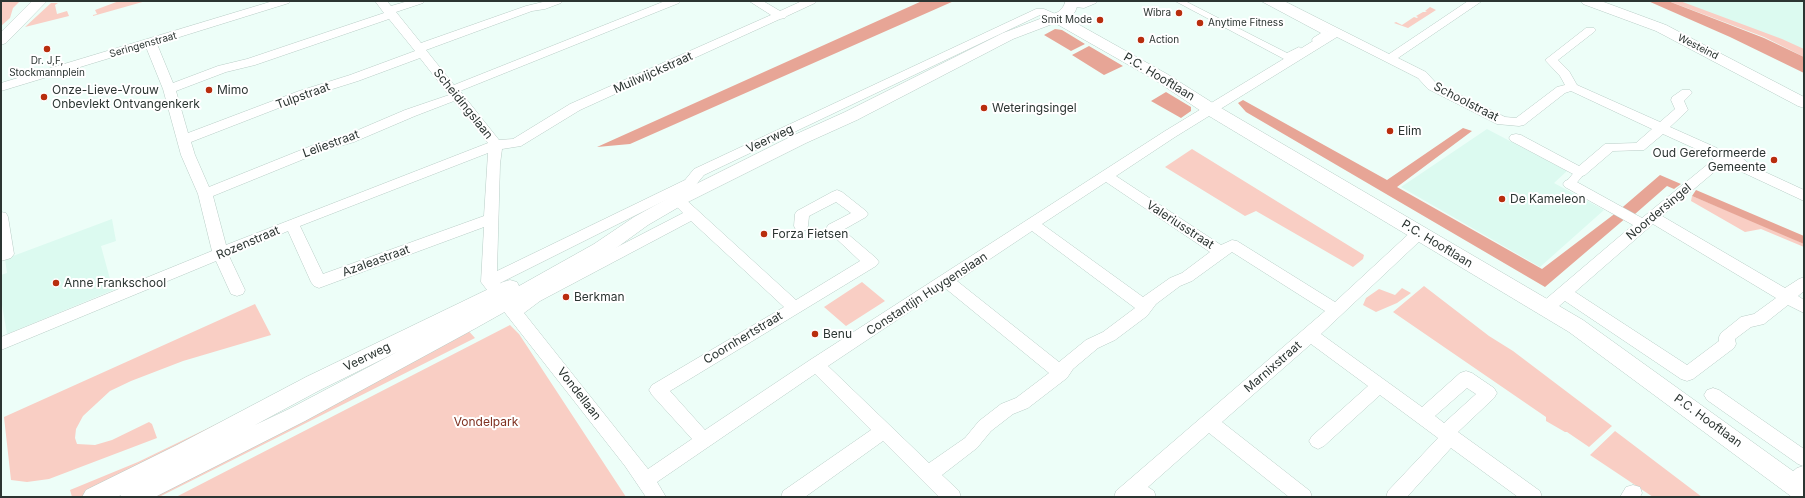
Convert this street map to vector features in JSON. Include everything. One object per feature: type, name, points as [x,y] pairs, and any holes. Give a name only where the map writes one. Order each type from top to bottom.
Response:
[{"type":"street","name":"Seringenstraat","points":[[1,87],[150,43],[255,5],[285,1]]},
{"type":"street","points":[[168,89],[222,69],[251,62],[387,9],[419,1]]},
{"type":"street","name":"Tulpstraat","points":[[183,140],[303,94],[354,78],[530,8],[541,7],[557,1]]},
{"type":"street","name":"Leliestraat","points":[[205,194],[321,147],[348,139],[675,1]]},
{"type":"street","points":[[756,1],[781,16]]},
{"type":"street","name":"Muilwijckstraat","points":[[496,145],[516,142],[575,108],[781,16],[811,1]]},
{"type":"street","points":[[1071,3],[1084,5],[1092,1]]},
{"type":"street","points":[[1179,1],[1287,58],[1327,33],[1265,1]]},
{"type":"street","name":"Schoolstraat","points":[[1275,1],[1391,58],[1422,75],[1432,86],[1502,121],[1519,122],[1561,90],[1572,87]]},
{"type":"street","points":[[1455,1],[1472,4]]},
{"type":"street","name":"Westeind","points":[[1588,1],[1661,28],[1804,103]]},
{"type":"street","points":[[1,33],[39,2]]},
{"type":"street","points":[[1,40],[39,2]]},
{"type":"street","name":"Veerweg","points":[[94,497],[185,452],[321,380],[503,297],[601,249],[641,221],[678,200],[800,139],[851,116],[1008,36],[1056,18],[1068,11],[1071,3]]},
{"type":"street","points":[[1391,58],[1472,4]]},
{"type":"street","name":"Scheidingslaan","points":[[387,9],[496,145],[493,164],[492,218],[503,297]]},
{"type":"street","name":"Veerweg","points":[[132,497],[297,415],[503,297],[690,183],[699,172],[1040,11],[1056,18]]},
{"type":"street","name":"P.C. Hooftlaan","points":[[1056,18],[1155,74],[1210,109],[1546,308],[1598,341],[1800,483]]},
{"type":"street","points":[[1590,30],[1551,60],[1565,74],[1572,87],[1712,151],[1718,156],[1737,161],[1747,169],[1804,196]]},
{"type":"street","name":"Constantijn Huygenslaan","points":[[646,480],[816,365],[1106,176],[1210,109],[1336,32]]},
{"type":"street","points":[[150,43],[168,89],[183,140],[205,194],[222,255],[237,290]]},
{"type":"street","points":[[1686,93],[1677,100],[1682,110],[1639,147],[1610,147],[1580,172],[1570,184],[1612,207],[1644,221],[1804,307]]},
{"type":"street","points":[[1516,138],[1580,172]]},
{"type":"street","name":"Rozenstraat","points":[[1,344],[222,255],[292,224],[496,145]]},
{"type":"street","name":"Noordersingel","points":[[1546,308],[1644,221],[1679,196],[1720,161],[1718,156]]},
{"type":"street","name":"Valeriusstraat","points":[[1106,176],[1222,252],[1232,244],[1336,310]]},
{"type":"street","points":[[794,307],[871,262],[833,229],[861,214],[837,195],[802,214],[801,226]]},
{"type":"street","name":"Coornhertstraat","points":[[678,200],[794,307],[658,390],[704,442]]},
{"type":"street","points":[[503,297],[534,297],[679,220],[694,214]]},
{"type":"street","points":[[1,217],[6,254],[1,256]]},
{"type":"street","name":"Azaleastraat","points":[[292,224],[319,282],[492,218]]},
{"type":"street","points":[[1033,225],[1145,307]]},
{"type":"street","name":"Marnixstraat","points":[[1135,494],[1210,423],[1310,335],[1419,234]]},
{"type":"street","points":[[929,474],[971,443],[985,426],[1007,409],[1022,403],[1061,373],[1067,364],[1092,344],[1109,336],[1141,312],[1150,300],[1175,282],[1187,277],[1222,252]]},
{"type":"street","points":[[947,281],[1061,373]]},
{"type":"street","points":[[1564,292],[1687,374],[1728,344],[1727,337],[1747,321],[1758,320],[1804,283]]},
{"type":"street","name":"Vondellaan","points":[[503,297],[646,480],[657,497]]},
{"type":"street","points":[[1310,335],[1533,497]]},
{"type":"street","points":[[816,365],[952,497]]},
{"type":"street","points":[[1395,497],[1447,435],[1488,393],[1466,378],[1423,417]]},
{"type":"street","points":[[1318,441],[1379,386]]},
{"type":"street","name":"P.C. Hooftlaan","points":[[1713,395],[1804,459]]},
{"type":"street","points":[[1210,423],[1303,497]]},
{"type":"street","points":[[790,497],[883,431]]},
{"type":"shaded area","points":[[922,1],[954,1],[630,144],[597,147]]},
{"type":"shaded area","points":[[1648,1],[1668,1],[1764,38],[1804,57],[1804,73],[1730,37]]},
{"type":"shaded area","points":[[1674,1],[1804,1],[1804,52]]},
{"type":"shaded area","points":[[1055,29],[1062,30],[1085,44],[1071,51],[1044,35]]},
{"type":"shaded area","points":[[1089,46],[1123,66],[1104,75],[1072,55]]},
{"type":"shaded area","points":[[1166,92],[1191,107],[1191,111],[1181,118],[1151,101]]},
{"type":"shaded area","points":[[1243,100],[1387,180],[1463,128],[1472,131],[1397,187],[1542,269],[1617,212],[1660,175],[1681,184],[1674,189],[1667,186],[1635,214],[1627,217],[1545,287],[1246,112],[1238,103]]},
{"type":"shaded area","name":"De Kameleon","points":[[1487,129],[1567,171],[1554,183],[1604,210],[1540,267],[1401,187]]},
{"type":"shaded area","points":[[1696,190],[1804,236],[1804,244],[1692,196]]},
{"type":"shaded area","name":"Anne Frankschool","points":[[112,219],[116,241],[101,246],[113,290],[7,334],[1,299],[1,275],[7,273],[5,259]]},
{"type":"green space","points":[[1,1],[20,1],[13,8],[10,18],[1,26]]},
{"type":"green space","points":[[119,1],[146,1],[93,16],[97,14],[95,10]]},
{"type":"green space","points":[[1668,1],[1680,1],[1782,39],[1804,49],[1804,57],[1764,37]]},
{"type":"green space","points":[[51,3],[58,3],[55,5],[57,14],[67,11],[69,16],[25,27]]},
{"type":"green space","points":[[1430,7],[1436,10],[1408,28],[1394,23],[1396,22],[1402,25],[1414,17],[1417,18],[1418,17],[1416,16],[1423,12],[1427,12],[1425,11]]},
{"type":"green space","points":[[1192,149],[1364,255],[1363,259],[1353,267],[1256,211],[1245,216],[1165,167]]},
{"type":"green space","points":[[1692,196],[1779,232],[1804,244],[1804,247],[1761,229],[1745,232],[1691,201]]},
{"type":"green space","points":[[862,282],[885,301],[846,326],[824,307]]},
{"type":"green space","points":[[1424,286],[1489,336],[1513,351],[1612,426],[1589,447],[1567,432],[1546,421],[1546,417],[1393,312]]},
{"type":"green space","points":[[1402,288],[1411,293],[1397,303],[1376,312],[1363,305],[1366,298],[1379,289],[1395,295]]},
{"type":"green space","points":[[255,304],[271,335],[183,361],[131,381],[110,391],[83,416],[76,429],[75,438],[77,444],[95,445],[112,440],[149,422],[152,424],[157,438],[49,479],[27,482],[11,480],[4,417]]},
{"type":"green space","name":"Vondelpark","points":[[510,325],[519,334],[626,497],[176,497]]},
{"type":"green space","points":[[466,328],[475,338],[159,497],[140,497]]},
{"type":"green space","points":[[233,416],[86,497],[72,497],[70,490],[138,462]]},
{"type":"green space","points":[[1615,431],[1702,497],[1653,497],[1590,455]]},
{"type":"place","name":"Wibra","points":[[1179,13]]},
{"type":"place","name":"Smit Mode","points":[[1100,20]]},
{"type":"place","name":"Anytime Fitness","points":[[1200,23]]},
{"type":"place","name":"Action","points":[[1141,40]]},
{"type":"place","name":"Dr. J,F, Stockmannplein","points":[[47,49]]},
{"type":"place","name":"Mimo","points":[[209,90]]},
{"type":"place","name":"Onze-Lieve-Vrouw Onbevlekt Ontvangenkerk","points":[[44,97]]},
{"type":"place","name":"Weteringsingel","points":[[984,108]]},
{"type":"place","name":"Elim","points":[[1390,131]]},
{"type":"place","name":"Oud Gereformeerde Gemeente","points":[[1774,160]]},
{"type":"place","name":"De Kameleon","points":[[1502,199]]},
{"type":"place","name":"Forza Fietsen","points":[[764,234]]},
{"type":"place","name":"Anne Frankschool","points":[[56,283]]},
{"type":"place","name":"Berkman","points":[[566,297]]},
{"type":"place","name":"Benu","points":[[815,334]]}]
